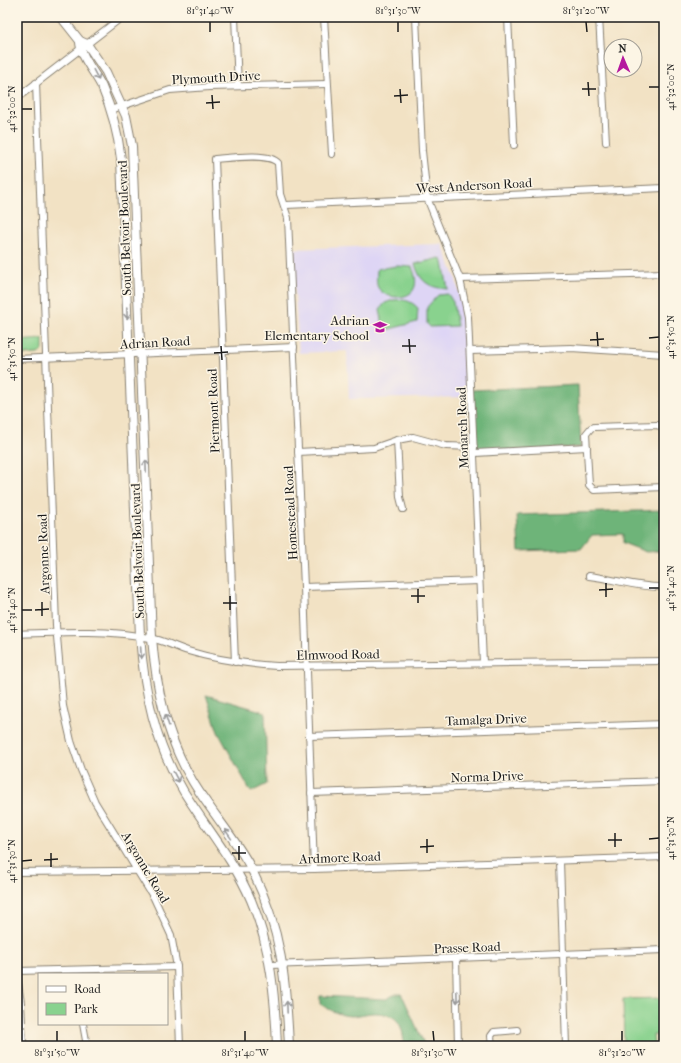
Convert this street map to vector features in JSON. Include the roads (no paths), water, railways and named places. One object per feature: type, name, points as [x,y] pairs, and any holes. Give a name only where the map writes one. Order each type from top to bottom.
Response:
[{"type":"street","name":"South Belvoir Boulevard","points":[[61,17],[82,45],[106,72],[122,106],[130,130],[134,159],[152,638],[158,686],[176,747],[193,782],[252,869],[277,936],[287,990],[289,1046]]},
{"type":"street","points":[[17,98],[82,45],[122,17]]},
{"type":"street","points":[[235,17],[238,86]]},
{"type":"street","points":[[324,17],[332,154]]},
{"type":"street","name":"Monarch Road","points":[[416,17],[422,151],[427,198],[460,279],[468,316],[482,664]]},
{"type":"street","points":[[508,17],[514,145]]},
{"type":"street","points":[[599,17],[606,142]]},
{"type":"street","name":"South Belvoir Boulevard","points":[[82,45],[110,110],[117,135],[121,159],[140,636],[144,685],[161,744],[184,792],[236,869],[252,901],[263,933],[271,965],[277,1046]]},
{"type":"street","name":"Argonne Road","points":[[36,83],[57,632],[63,706],[72,741],[95,802],[164,919],[175,951],[180,1046]]},
{"type":"street","name":"Plymouth Drive","points":[[110,110],[170,90],[238,86],[327,84]]},
{"type":"street","name":"Piermont Road","points":[[235,662],[214,159],[266,157],[275,159]]},
{"type":"street","name":"Homestead Road","points":[[275,159],[280,168],[280,194],[286,205],[288,218],[304,587],[314,868]]},
{"type":"street","name":"West Anderson Road","points":[[286,205],[664,188]]},
{"type":"street","points":[[460,279],[664,273]]},
{"type":"street","name":"Adrian Road","points":[[17,358],[294,347]]},
{"type":"street","points":[[470,351],[571,348],[664,354]]},
{"type":"street","points":[[664,428],[658,425],[591,428],[586,434],[589,485],[594,490],[664,487]]},
{"type":"street","points":[[298,452],[366,449],[413,437],[446,446],[474,450],[587,447]]},
{"type":"street","points":[[397,440],[400,497],[403,509]]},
{"type":"street","points":[[589,576],[605,578],[647,588],[664,587]]},
{"type":"street","points":[[304,587],[479,581]]},
{"type":"street","name":"Elmwood Road","points":[[17,634],[104,632],[140,636],[152,638],[209,657],[235,662],[277,666],[664,661]]},
{"type":"street","name":"Tamalga Drive","points":[[309,736],[664,724]]},
{"type":"street","name":"Norma Drive","points":[[311,794],[664,781]]},
{"type":"street","name":"Ardmore Road","points":[[17,872],[314,868],[664,857]]},
{"type":"street","points":[[560,861],[566,1046]]},
{"type":"street","name":"Prasse Road","points":[[271,965],[664,950]]},
{"type":"street","points":[[456,958],[458,1046]]},
{"type":"street","points":[[17,971],[80,972],[176,967]]},
{"type":"street","points":[[17,976],[21,1003],[23,1046]]},
{"type":"street","points":[[83,1025],[87,1046]]},
{"type":"street","points":[[492,1046],[491,1036],[494,1032],[517,1030]]},
{"type":"place","name":"Adrian Elementary School","points":[[380,327]]}]
